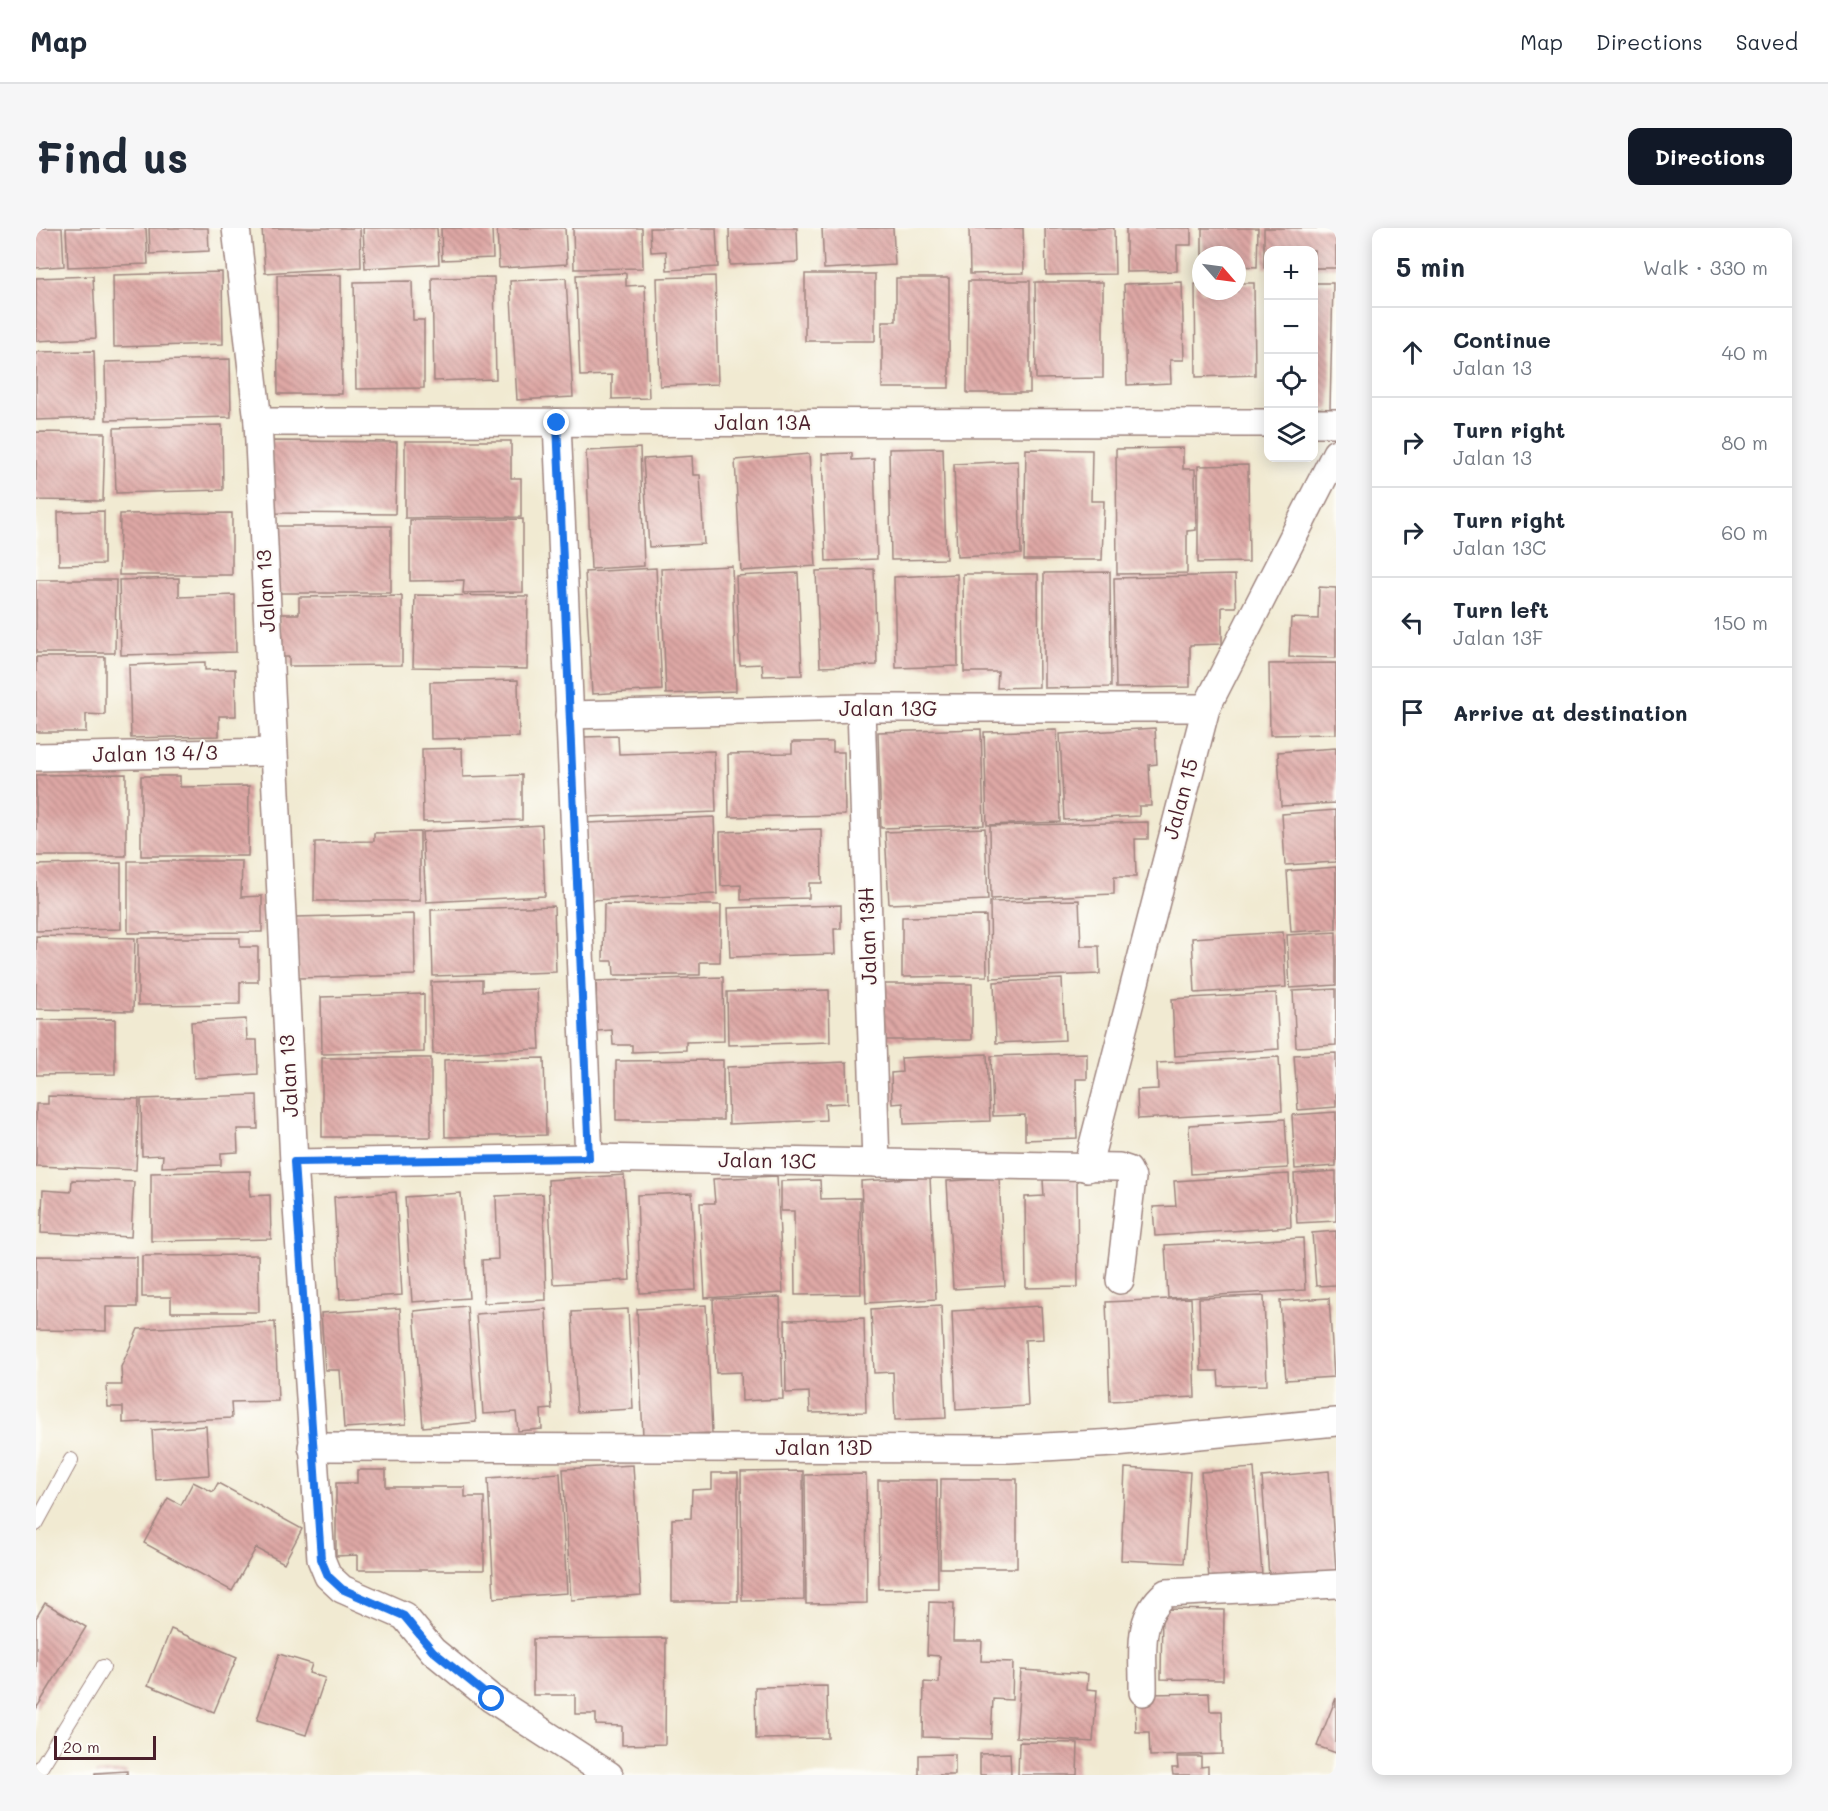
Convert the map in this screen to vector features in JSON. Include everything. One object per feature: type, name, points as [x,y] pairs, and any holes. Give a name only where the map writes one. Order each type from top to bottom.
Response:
[{"type":"street","name":"Jalan 13","points":[[236,228],[258,422],[294,1162],[321,1559],[328,1576],[342,1589],[404,1616],[433,1651],[492,1699],[579,1766],[609,1775]]},
{"type":"street","name":"Jalan 13A","points":[[258,422],[1264,423]]},
{"type":"street","points":[[557,423],[589,1158]]},
{"type":"street","points":[[1318,423],[1336,423]]},
{"type":"street","name":"Jalan 15","points":[[1087,1168],[1206,708],[1336,453]]},
{"type":"street","name":"Jalan 13G","points":[[569,715],[861,708],[1206,708]]},
{"type":"street","name":"Jalan 13H","points":[[861,708],[876,1162]]},
{"type":"street","name":"Jalan 13 4/3","points":[[36,757],[273,752]]},
{"type":"street","name":"Jalan 13C","points":[[294,1162],[589,1158],[1119,1167],[1128,1170],[1132,1178],[1120,1280]]},
{"type":"street","name":"Jalan 13D","points":[[312,1447],[1009,1449],[1115,1443],[1336,1422]]},
{"type":"street","points":[[1143,1692],[1144,1620],[1152,1604],[1166,1593],[1336,1584]]},
{"type":"lane","points":[[36,1524],[71,1460]]},
{"type":"lane","points":[[36,1775],[104,1667]]},
{"type":"building","points":[[36,228],[62,228],[64,266],[36,268]]},
{"type":"building","points":[[66,228],[146,228],[148,264],[68,267]]},
{"type":"building","points":[[149,228],[208,228],[209,251],[150,254]]},
{"type":"building","points":[[262,228],[360,228],[361,267],[265,273]]},
{"type":"building","points":[[363,228],[437,228],[439,264],[365,268]]},
{"type":"building","points":[[441,228],[492,228],[493,258],[442,260]]},
{"type":"building","points":[[497,228],[565,228],[567,264],[499,268]]},
{"type":"building","points":[[573,228],[642,228],[643,268],[574,269]]},
{"type":"building","points":[[650,228],[716,228],[718,267],[667,270],[666,251],[651,252]]},
{"type":"building","points":[[729,228],[797,228],[798,262],[730,265]]},
{"type":"building","points":[[822,228],[893,228],[895,265],[824,269]]},
{"type":"building","points":[[969,228],[1023,228],[1024,273],[970,274]]},
{"type":"building","points":[[1045,228],[1114,228],[1115,274],[1046,275]]},
{"type":"building","points":[[1126,228],[1191,228],[1191,245],[1177,245],[1177,271],[1126,272]]},
{"type":"building","points":[[1202,228],[1258,228],[1257,267],[1246,266],[1246,246],[1202,246]]},
{"type":"building","points":[[1264,228],[1336,228],[1336,268],[1318,268],[1318,246],[1264,246]]},
{"type":"building","points":[[222,272],[223,344],[114,347],[113,275]]},
{"type":"building","points":[[626,273],[626,286],[645,285],[649,398],[612,399],[612,375],[580,376],[576,275]]},
{"type":"building","points":[[805,274],[875,274],[875,341],[805,341]]},
{"type":"building","points":[[277,275],[341,275],[342,394],[278,394]]},
{"type":"building","points":[[93,276],[96,338],[36,341],[36,278]]},
{"type":"building","points":[[715,276],[718,384],[660,386],[657,278]]},
{"type":"building","points":[[494,277],[496,379],[434,381],[432,278]]},
{"type":"building","points":[[566,278],[573,397],[517,400],[510,281]]},
{"type":"building","points":[[896,278],[949,278],[949,388],[882,388],[882,321],[896,321]]},
{"type":"building","points":[[412,281],[413,320],[424,320],[424,388],[356,389],[354,282]]},
{"type":"building","points":[[968,281],[1030,281],[1030,393],[967,393]]},
{"type":"building","points":[[1035,282],[1103,282],[1103,378],[1036,379]]},
{"type":"building","points":[[1182,282],[1184,360],[1170,360],[1171,383],[1127,385],[1124,284]]},
{"type":"building","points":[[1246,283],[1254,283],[1255,375],[1196,377],[1195,300],[1246,300]]},
{"type":"building","points":[[1318,283],[1333,283],[1330,409],[1318,408]]},
{"type":"building","points":[[94,351],[96,418],[36,420],[36,352]]},
{"type":"building","points":[[230,359],[231,417],[106,420],[105,362]]},
{"type":"building","points":[[222,425],[223,490],[116,493],[114,428]]},
{"type":"building","points":[[36,432],[105,433],[103,501],[36,500]]},
{"type":"building","points":[[271,441],[397,442],[395,514],[270,513]]},
{"type":"building","points":[[405,441],[511,441],[511,478],[521,478],[521,517],[405,518]]},
{"type":"building","points":[[640,448],[644,566],[591,569],[586,451]]},
{"type":"building","points":[[943,448],[946,559],[891,560],[889,449]]},
{"type":"building","points":[[1183,448],[1183,469],[1195,469],[1196,530],[1187,531],[1187,573],[1117,574],[1116,449]]},
{"type":"building","points":[[1026,449],[1092,450],[1091,501],[1104,501],[1102,560],[1024,560]]},
{"type":"building","points":[[852,453],[852,460],[874,459],[877,559],[826,561],[822,454]]},
{"type":"building","points":[[809,454],[816,566],[741,571],[735,460]]},
{"type":"building","points":[[692,456],[693,475],[700,475],[704,544],[649,547],[643,459]]},
{"type":"building","points":[[1018,461],[1021,554],[957,557],[954,464]]},
{"type":"building","points":[[1248,465],[1249,562],[1198,563],[1198,466]]},
{"type":"building","points":[[104,511],[104,564],[59,565],[58,512]]},
{"type":"building","points":[[232,513],[232,575],[119,575],[120,514]]},
{"type":"building","points":[[523,519],[523,592],[463,593],[464,580],[410,581],[410,520]]},
{"type":"building","points":[[276,526],[391,526],[391,593],[276,593]]},
{"type":"building","points":[[732,566],[736,691],[666,694],[661,569]]},
{"type":"building","points":[[656,568],[662,690],[592,694],[585,572]]},
{"type":"building","points":[[874,569],[877,665],[820,667],[816,571]]},
{"type":"building","points":[[1110,572],[1111,687],[1044,688],[1044,573]]},
{"type":"building","points":[[798,573],[802,675],[763,676],[762,664],[740,665],[736,576]]},
{"type":"building","points":[[957,574],[958,666],[896,668],[894,577]]},
{"type":"building","points":[[963,574],[1038,574],[1039,687],[997,688],[998,672],[964,672]]},
{"type":"building","points":[[1235,575],[1236,607],[1222,607],[1222,644],[1190,645],[1190,687],[1116,688],[1114,578]]},
{"type":"building","points":[[179,578],[179,597],[235,595],[236,652],[121,655],[119,580]]},
{"type":"building","points":[[36,580],[116,580],[115,653],[36,653]]},
{"type":"building","points":[[1319,587],[1336,588],[1336,658],[1289,657],[1291,618],[1318,619]]},
{"type":"building","points":[[415,595],[528,596],[527,669],[413,667]]},
{"type":"building","points":[[402,596],[402,665],[289,666],[289,657],[279,657],[279,614],[299,614],[299,597]]},
{"type":"building","points":[[36,657],[105,657],[105,715],[86,714],[86,732],[36,732]]},
{"type":"building","points":[[205,662],[205,670],[235,669],[236,716],[219,716],[219,736],[131,738],[129,665]]},
{"type":"building","points":[[1336,663],[1336,734],[1270,735],[1269,664]]},
{"type":"building","points":[[518,680],[519,737],[431,739],[430,682]]},
{"type":"building","points":[[1155,728],[1157,764],[1149,765],[1151,806],[1139,806],[1139,816],[1064,820],[1060,734]]},
{"type":"building","points":[[981,729],[984,825],[881,828],[878,732]]},
{"type":"building","points":[[1057,730],[1060,822],[987,825],[984,732]]},
{"type":"building","points":[[618,736],[619,754],[714,751],[716,812],[587,817],[584,737]]},
{"type":"building","points":[[792,742],[833,742],[833,752],[844,752],[845,815],[729,817],[728,754],[792,753]]},
{"type":"building","points":[[462,748],[463,777],[522,775],[522,820],[423,822],[422,749]]},
{"type":"building","points":[[1336,748],[1336,803],[1281,806],[1278,752]]},
{"type":"building","points":[[126,774],[126,856],[36,856],[36,775]]},
{"type":"building","points":[[141,776],[180,776],[180,787],[249,786],[248,856],[141,856]]},
{"type":"building","points":[[1336,810],[1336,862],[1285,865],[1282,814]]},
{"type":"building","points":[[714,817],[717,894],[591,900],[588,823]]},
{"type":"building","points":[[1148,822],[1148,839],[1135,839],[1136,877],[1114,877],[1114,894],[991,899],[990,826]]},
{"type":"building","points":[[542,825],[545,896],[426,902],[422,832]]},
{"type":"building","points":[[985,828],[988,900],[889,904],[885,832]]},
{"type":"building","points":[[821,829],[822,883],[809,883],[809,898],[741,900],[741,885],[721,886],[720,832]]},
{"type":"building","points":[[420,832],[420,901],[314,901],[315,842],[374,841],[374,833]]},
{"type":"building","points":[[128,861],[242,861],[241,897],[262,896],[262,932],[128,933]]},
{"type":"building","points":[[121,863],[121,929],[36,931],[36,865]]},
{"type":"building","points":[[1336,867],[1336,929],[1291,932],[1287,871]]},
{"type":"building","points":[[1079,900],[1081,946],[1099,946],[1100,974],[991,978],[990,902]]},
{"type":"building","points":[[604,904],[721,905],[720,962],[700,962],[700,975],[614,975],[613,961],[603,961]]},
{"type":"building","points":[[841,905],[841,929],[834,929],[835,954],[730,957],[728,908]]},
{"type":"building","points":[[554,906],[556,972],[433,976],[431,910]]},
{"type":"building","points":[[414,914],[415,975],[298,978],[296,917]]},
{"type":"building","points":[[986,916],[987,976],[902,977],[902,917]]},
{"type":"building","points":[[1283,932],[1286,987],[1195,993],[1192,938]]},
{"type":"building","points":[[1336,932],[1336,985],[1290,988],[1287,935]]},
{"type":"building","points":[[36,936],[135,938],[133,1011],[36,1009]]},
{"type":"building","points":[[138,938],[240,938],[240,947],[258,947],[258,982],[240,982],[240,1004],[138,1005]]},
{"type":"building","points":[[723,977],[724,1041],[686,1042],[686,1050],[632,1052],[632,1045],[613,1045],[612,1030],[597,1031],[596,981]]},
{"type":"building","points":[[1062,979],[1065,1040],[996,1043],[994,982]]},
{"type":"building","points":[[482,980],[482,991],[537,989],[540,1049],[433,1054],[431,982]]},
{"type":"building","points":[[884,984],[972,984],[972,1040],[884,1040]]},
{"type":"building","points":[[1336,989],[1336,1045],[1296,1047],[1293,991]]},
{"type":"building","points":[[829,990],[830,1042],[728,1045],[727,992]]},
{"type":"building","points":[[1276,993],[1279,1049],[1175,1056],[1172,999]]},
{"type":"building","points":[[424,994],[424,1052],[322,1054],[321,997]]},
{"type":"building","points":[[115,1019],[115,1074],[36,1075],[36,1020]]},
{"type":"building","points":[[246,1019],[247,1040],[257,1040],[258,1074],[194,1078],[191,1022]]},
{"type":"building","points":[[1087,1053],[1087,1079],[1076,1079],[1077,1138],[1025,1140],[1025,1115],[993,1116],[991,1056]]},
{"type":"building","points":[[1336,1053],[1336,1107],[1298,1110],[1294,1055]]},
{"type":"building","points":[[987,1054],[990,1121],[904,1124],[903,1103],[892,1104],[891,1073],[902,1072],[901,1058]]},
{"type":"building","points":[[1279,1057],[1282,1111],[1138,1119],[1137,1090],[1158,1089],[1157,1063]]},
{"type":"building","points":[[322,1058],[431,1058],[431,1137],[322,1137]]},
{"type":"building","points":[[544,1058],[546,1135],[445,1137],[444,1060]]},
{"type":"building","points":[[723,1060],[723,1120],[616,1120],[616,1061]]},
{"type":"building","points":[[847,1062],[848,1103],[825,1104],[826,1120],[729,1124],[727,1067]]},
{"type":"building","points":[[257,1095],[258,1129],[237,1129],[238,1152],[221,1153],[221,1165],[162,1167],[163,1155],[142,1156],[141,1099]]},
{"type":"building","points":[[48,1096],[139,1099],[136,1170],[36,1166],[36,1104],[48,1104]]},
{"type":"building","points":[[1336,1112],[1336,1166],[1295,1169],[1292,1115]]},
{"type":"building","points":[[1285,1119],[1288,1168],[1191,1174],[1189,1125]]},
{"type":"building","points":[[250,1171],[250,1196],[270,1195],[271,1239],[151,1241],[151,1173]]},
{"type":"building","points":[[1336,1171],[1336,1221],[1297,1223],[1294,1174]]},
{"type":"building","points":[[1289,1174],[1291,1227],[1155,1236],[1153,1207],[1176,1206],[1174,1181]]},
{"type":"building","points":[[624,1175],[630,1280],[553,1284],[548,1180]]},
{"type":"building","points":[[777,1176],[783,1293],[705,1298],[700,1203],[715,1203],[713,1179]]},
{"type":"building","points":[[930,1177],[936,1299],[866,1303],[861,1181]]},
{"type":"building","points":[[999,1178],[1005,1286],[953,1289],[947,1181]]},
{"type":"building","points":[[1077,1179],[1078,1287],[1026,1288],[1025,1197],[1044,1196],[1043,1180]]},
{"type":"building","points":[[72,1180],[134,1182],[131,1237],[41,1233],[43,1190],[71,1192]]},
{"type":"building","points":[[820,1180],[821,1199],[860,1198],[861,1294],[795,1295],[794,1211],[781,1211],[781,1181]]},
{"type":"building","points":[[396,1192],[402,1295],[340,1299],[334,1197]]},
{"type":"building","points":[[461,1193],[469,1298],[412,1302],[405,1197]]},
{"type":"building","points":[[692,1193],[696,1290],[640,1293],[637,1195]]},
{"type":"building","points":[[543,1194],[546,1300],[484,1303],[482,1260],[498,1259],[496,1196]]},
{"type":"building","points":[[1336,1231],[1336,1285],[1316,1286],[1312,1233]]},
{"type":"building","points":[[1303,1238],[1305,1290],[1168,1298],[1165,1245]]},
{"type":"building","points":[[258,1255],[259,1312],[171,1312],[171,1297],[142,1297],[142,1256]]},
{"type":"building","points":[[36,1256],[137,1257],[137,1307],[106,1307],[106,1331],[36,1330]]},
{"type":"building","points":[[1264,1296],[1267,1385],[1219,1386],[1218,1371],[1201,1371],[1199,1298]]},
{"type":"building","points":[[780,1297],[783,1399],[742,1401],[741,1372],[716,1373],[713,1299]]},
{"type":"building","points":[[1191,1298],[1195,1397],[1110,1401],[1106,1302]]},
{"type":"building","points":[[1329,1298],[1334,1377],[1286,1380],[1280,1301]]},
{"type":"building","points":[[706,1305],[712,1433],[643,1436],[637,1309]]},
{"type":"building","points":[[941,1305],[946,1418],[895,1420],[893,1372],[874,1373],[871,1309]]},
{"type":"building","points":[[467,1306],[476,1422],[423,1427],[414,1311]]},
{"type":"building","points":[[1041,1306],[1043,1339],[1025,1340],[1028,1406],[956,1410],[952,1311]]},
{"type":"building","points":[[400,1308],[406,1424],[344,1428],[340,1370],[325,1370],[321,1313]]},
{"type":"building","points":[[546,1309],[552,1409],[541,1410],[542,1429],[518,1431],[516,1412],[483,1414],[476,1314]]},
{"type":"building","points":[[628,1309],[633,1409],[577,1412],[572,1312]]},
{"type":"building","points":[[864,1318],[866,1412],[810,1413],[809,1392],[786,1393],[785,1320]]},
{"type":"building","points":[[275,1322],[278,1401],[231,1402],[232,1418],[123,1423],[123,1407],[108,1407],[107,1385],[122,1385],[121,1367],[138,1329]]},
{"type":"building","points":[[206,1426],[209,1475],[155,1479],[152,1430]]},
{"type":"building","points":[[633,1465],[641,1595],[571,1600],[563,1469]]},
{"type":"building","points":[[1125,1468],[1190,1472],[1184,1563],[1121,1560]]},
{"type":"building","points":[[1254,1468],[1262,1575],[1209,1580],[1201,1472]]},
{"type":"building","points":[[357,1470],[386,1470],[386,1487],[465,1487],[465,1497],[484,1497],[484,1570],[357,1570],[357,1555],[336,1556],[336,1483],[357,1483]]},
{"type":"building","points":[[803,1471],[804,1600],[742,1601],[741,1472]]},
{"type":"building","points":[[1329,1471],[1336,1571],[1269,1577],[1262,1477]]},
{"type":"building","points":[[560,1473],[567,1593],[494,1598],[488,1478]]},
{"type":"building","points":[[712,1473],[738,1473],[738,1601],[672,1601],[672,1519],[691,1518],[692,1490],[712,1489]]},
{"type":"building","points":[[866,1474],[867,1603],[806,1604],[805,1475]]},
{"type":"building","points":[[941,1479],[1017,1479],[1017,1568],[940,1568]]},
{"type":"building","points":[[878,1480],[937,1480],[938,1588],[879,1589]]},
{"type":"building","points":[[193,1482],[213,1492],[218,1483],[302,1529],[284,1563],[256,1548],[232,1591],[144,1543],[168,1498],[181,1505]]},
{"type":"building","points":[[929,1602],[954,1603],[953,1641],[982,1641],[981,1661],[1013,1662],[1012,1700],[993,1699],[991,1739],[923,1737],[924,1682],[939,1683],[940,1656],[927,1655]]},
{"type":"building","points":[[45,1603],[86,1627],[36,1709],[36,1618]]},
{"type":"building","points":[[1162,1609],[1224,1610],[1223,1680],[1161,1679]]},
{"type":"building","points":[[171,1629],[237,1657],[214,1712],[148,1685]]},
{"type":"building","points":[[666,1638],[665,1744],[622,1745],[622,1726],[596,1725],[596,1714],[575,1714],[575,1695],[533,1695],[533,1639]]},
{"type":"building","points":[[279,1654],[312,1664],[309,1673],[325,1678],[306,1735],[257,1720]]},
{"type":"building","points":[[1021,1670],[1088,1674],[1087,1689],[1097,1690],[1093,1742],[1016,1737]]},
{"type":"building","points":[[827,1686],[828,1738],[756,1739],[755,1687]]},
{"type":"building","points":[[1209,1693],[1210,1711],[1222,1711],[1223,1754],[1150,1756],[1149,1732],[1136,1732],[1135,1700],[1149,1694]]},
{"type":"building","points":[[1336,1698],[1336,1753],[1317,1746]]},
{"type":"building","points":[[1019,1742],[1078,1743],[1077,1775],[1018,1775]]},
{"type":"building","points":[[1010,1753],[1011,1775],[980,1775],[980,1754]]},
{"type":"building","points":[[955,1754],[955,1775],[919,1775],[919,1755]]},
{"type":"building","points":[[1177,1757],[1201,1757],[1201,1767],[1208,1766],[1208,1775],[1173,1775],[1172,1768],[1178,1768]]},
{"type":"building","points":[[127,1771],[127,1775],[95,1775],[95,1773]]},
{"type":"route","points":[[492,1699],[433,1651],[404,1616],[342,1589],[328,1576],[321,1559],[294,1162],[589,1158],[557,423]]}]
